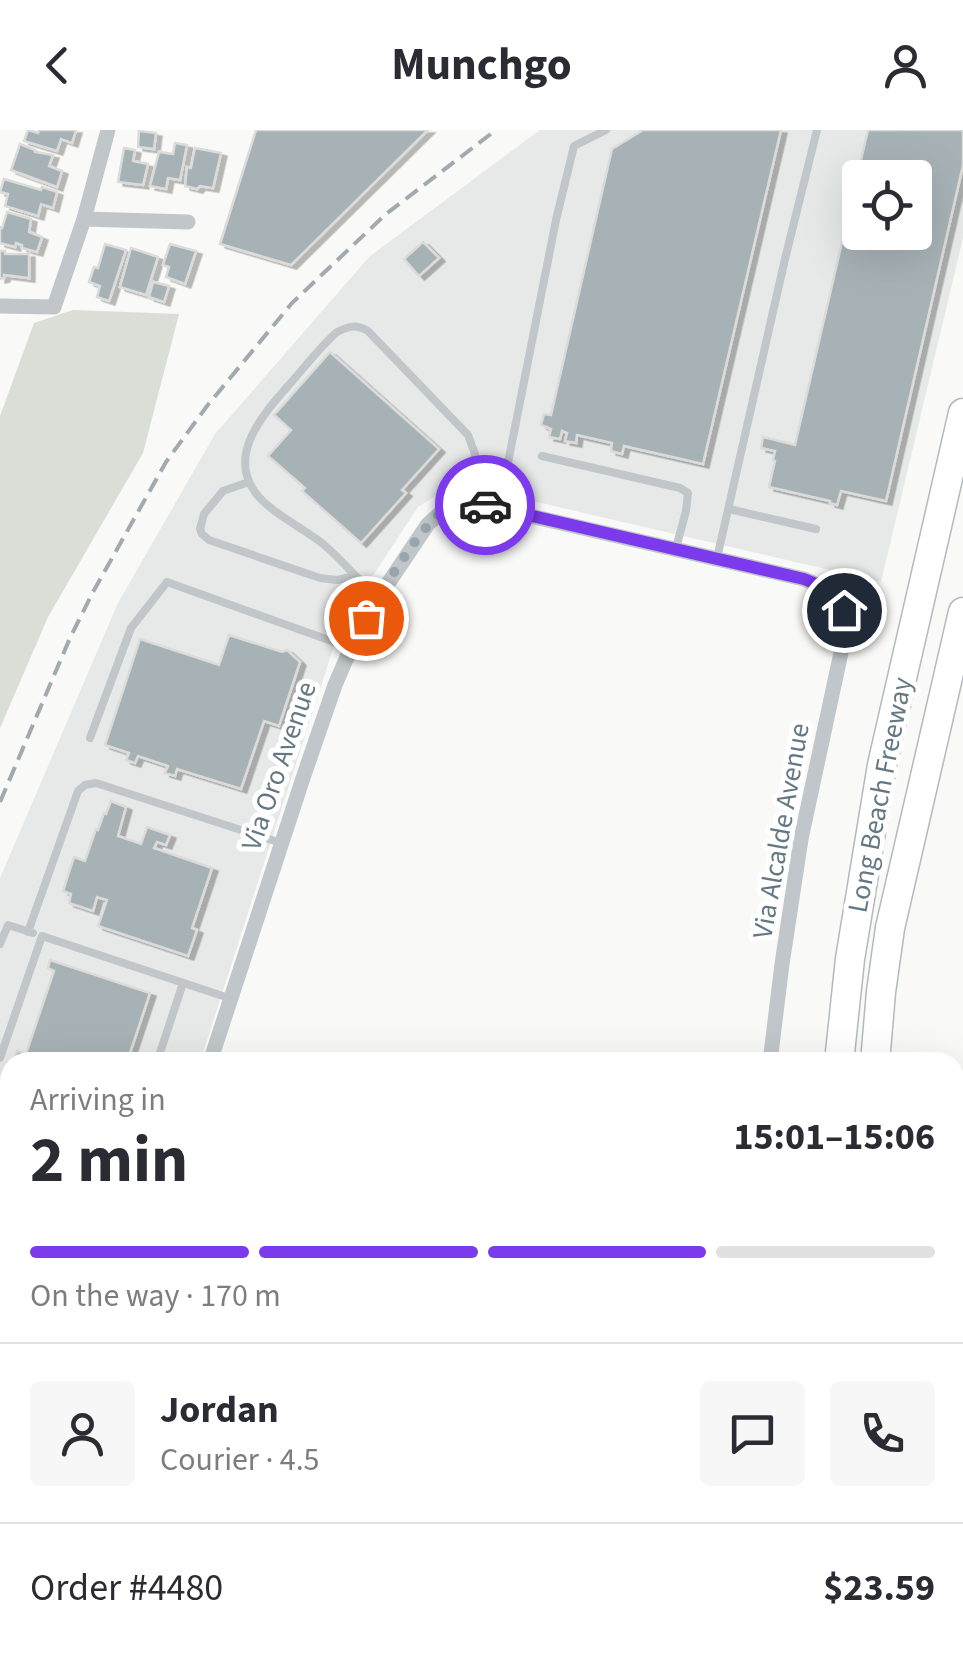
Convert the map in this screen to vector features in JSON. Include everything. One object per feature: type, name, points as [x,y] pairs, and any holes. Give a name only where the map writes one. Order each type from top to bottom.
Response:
[{"type":"highway","name":"Long Beach Freeway","points":[[839,1052],[852,942],[882,765],[963,414]]},
{"type":"highway","name":"Long Beach Freeway","points":[[876,1052],[890,928],[963,612]]},
{"type":"highway","points":[[881,992],[885,1052]]},
{"type":"street","points":[[0,306],[54,307],[84,219],[108,130]]},
{"type":"street","points":[[84,219],[188,222]]},
{"type":"street","points":[[474,503],[717,558]]},
{"type":"street","name":"Via Oro Avenue","points":[[213,1052],[281,843],[351,648],[379,597],[428,524],[445,509],[474,503]]},
{"type":"street","name":"Via Alcalde Avenue","points":[[717,558],[825,587],[844,610],[846,629],[798,856],[771,1052]]},
{"type":"lane","points":[[500,508],[574,146],[606,130]]},
{"type":"lane","points":[[717,558],[817,130]]},
{"type":"lane","points":[[379,597],[325,546],[257,496],[248,482],[247,448],[258,420],[328,340],[348,326],[360,326],[468,435],[475,454],[474,503]]},
{"type":"lane","points":[[542,456],[688,493],[676,548]]},
{"type":"lane","points":[[248,482],[223,490],[204,514],[202,534],[320,578],[355,576]]},
{"type":"lane","points":[[729,509],[816,529]]},
{"type":"lane","points":[[90,738],[131,628],[167,582],[351,648]]},
{"type":"lane","points":[[28,932],[78,791],[85,785],[96,783],[281,843]]},
{"type":"lane","points":[[0,944],[8,925],[232,999]]},
{"type":"lane","points":[[2,1052],[42,936]]},
{"type":"lane","points":[[160,1052],[184,983]]},
{"type":"shaded area","points":[[540,130],[963,130],[963,238],[881,582],[455,483],[418,507],[341,624],[203,1052],[0,1052],[0,878],[118,603],[215,434],[370,256]]},
{"type":"shaded area","points":[[73,310],[179,314],[143,453],[48,617],[0,728],[0,416],[34,323]]},
{"type":"building","points":[[28,130],[76,130],[72,143],[61,139],[57,151],[24,141]]},
{"type":"building","points":[[256,130],[428,130],[291,265],[220,244]]},
{"type":"building","points":[[643,130],[781,130],[703,464],[624,446],[622,454],[611,451],[612,443],[577,435],[576,443],[565,441],[567,433],[562,431],[560,439],[549,437],[551,429],[541,425],[544,414],[551,415],[612,149]]},
{"type":"building","points":[[868,130],[963,130],[963,165],[886,501],[841,491],[837,505],[769,487],[775,451],[761,448],[763,437],[795,445],[842,242],[842,250],[932,250],[932,160],[861,160]]},
{"type":"building","points":[[139,131],[156,133],[154,149],[138,147]]},
{"type":"building","points":[[175,143],[187,145],[180,180],[168,178],[166,189],[150,186],[159,152],[173,154]]},
{"type":"building","points":[[20,144],[53,155],[49,166],[62,171],[57,187],[11,170]]},
{"type":"building","points":[[124,148],[135,150],[133,161],[148,164],[143,185],[118,182]]},
{"type":"building","points":[[195,148],[221,153],[213,188],[185,186]]},
{"type":"building","points":[[4,179],[57,192],[53,208],[41,204],[38,216],[5,206],[8,194],[0,192]]},
{"type":"building","points":[[7,212],[31,219],[29,232],[42,237],[37,252],[16,243],[15,247],[0,243],[0,227]]},
{"type":"building","points":[[423,242],[439,258],[419,276],[404,259]]},
{"type":"building","points":[[105,244],[126,250],[109,301],[97,297],[100,286],[89,282]]},
{"type":"building","points":[[170,244],[196,251],[185,284],[166,277],[169,267],[163,265]]},
{"type":"building","points":[[131,248],[158,257],[146,295],[120,287]]},
{"type":"building","points":[[0,251],[29,254],[29,278],[4,275],[0,279]]},
{"type":"building","points":[[153,282],[169,286],[164,302],[149,297]]},
{"type":"building","points":[[330,352],[439,449],[361,543],[268,456],[291,430],[274,415]]},
{"type":"building","points":[[229,635],[282,652],[287,650],[300,662],[279,726],[264,721],[241,789],[177,769],[175,776],[165,773],[168,766],[138,756],[135,763],[126,760],[129,753],[105,745],[140,639],[219,665]]},
{"type":"building","points":[[111,801],[126,807],[118,836],[141,844],[147,827],[170,835],[166,845],[157,842],[154,848],[212,868],[192,928],[197,930],[188,956],[98,926],[107,900],[97,897],[93,911],[69,903],[71,894],[63,891],[74,857],[85,861]]},
{"type":"building","points":[[50,960],[150,993],[130,1052],[27,1052],[54,971],[48,968]]},
{"type":"railway","points":[[0,802],[93,592],[166,462],[207,406],[292,303],[386,214],[496,130]]},
{"type":"way so far","points":[[366,618],[428,524],[445,509],[460,503],[485,505]]},
{"type":"route","points":[[485,505],[804,579],[825,587],[844,610]]}]
